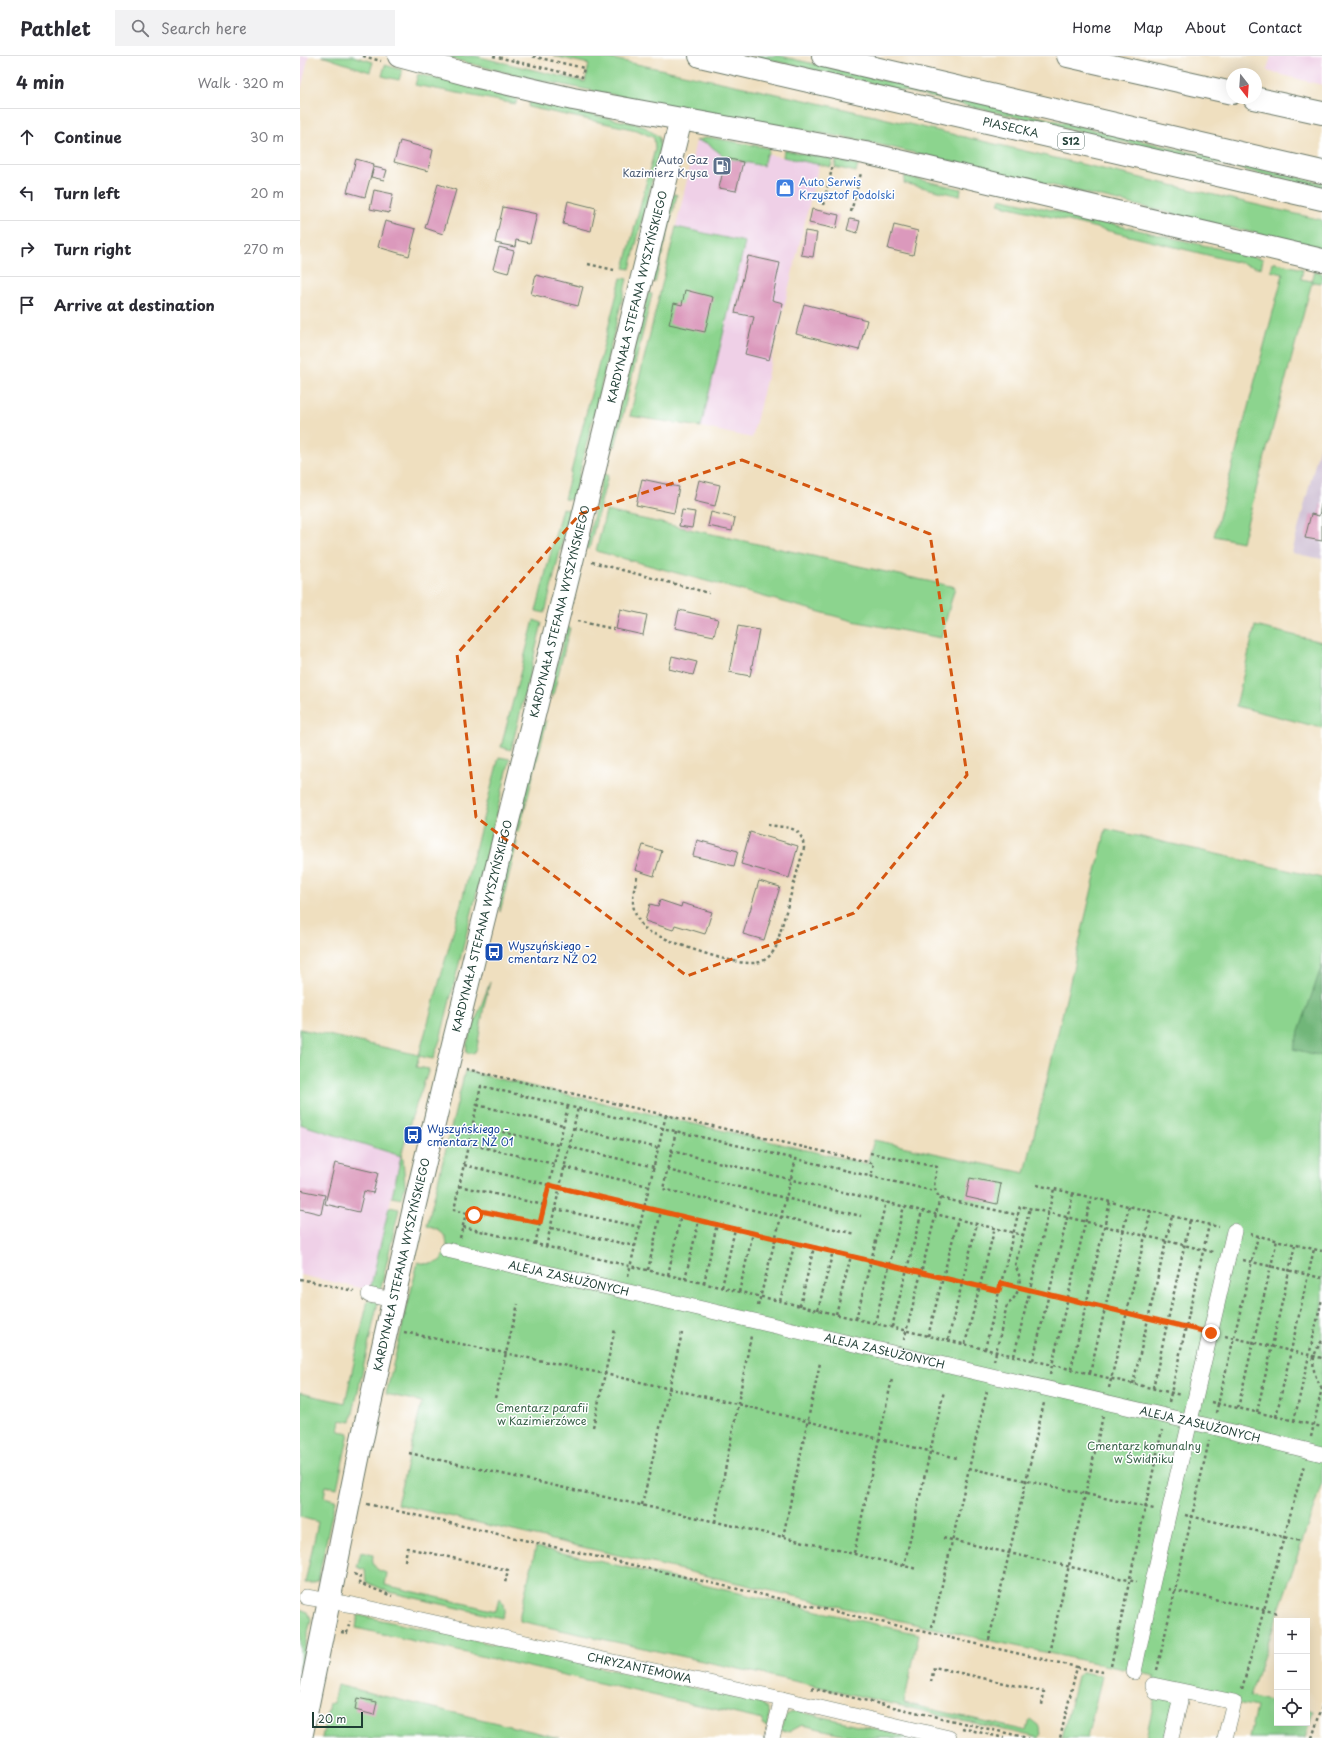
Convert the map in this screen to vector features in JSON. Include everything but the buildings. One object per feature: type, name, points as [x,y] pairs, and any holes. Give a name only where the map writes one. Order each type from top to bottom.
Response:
[{"type":"main road","points":[[399,56],[526,89],[865,153],[1322,260]]},
{"type":"main road","name":"PIASECKA","points":[[700,56],[1322,199]]},
{"type":"main road","name":"S12","points":[[822,56],[1322,172]]},
{"type":"main road","points":[[1068,56],[1226,92]]},
{"type":"main road","points":[[1262,100],[1322,113]]},
{"type":"main road","name":"KARDYNAŁA STEFANA WYSZYŃSKIEGO","points":[[301,1738],[386,1328],[453,1044],[681,119]]},
{"type":"street","points":[[1134,1672],[1152,1585],[1234,1231]]},
{"type":"street","name":"ALEJA ZASŁUŻONYCH","points":[[452,1251],[990,1377],[1213,1427],[1315,1453]]},
{"type":"street","points":[[369,1295],[393,1300]]},
{"type":"street","name":"CHRYZANTEMOWA","points":[[306,1596],[782,1699],[949,1738]]},
{"type":"street","points":[[1171,1738],[1180,1702],[1176,1696],[1156,1692],[1154,1685],[1234,1702],[1225,1738]]},
{"type":"street","points":[[772,1738],[782,1699]]},
{"type":"path","points":[[493,56],[582,77],[584,68],[531,56]]},
{"type":"path","points":[[823,205],[834,162]]},
{"type":"path","points":[[851,212],[861,173]]},
{"type":"path","points":[[588,264],[614,270]]},
{"type":"path","points":[[592,562],[709,593]]},
{"type":"path","points":[[574,620],[614,629]]},
{"type":"path","points":[[637,877],[633,892],[633,910],[639,923],[647,931],[718,957],[748,964],[761,962],[771,955],[776,947],[804,848],[803,838],[798,831],[788,828],[768,826]]},
{"type":"path","points":[[460,1068],[868,1162],[874,1164],[870,1176]]},
{"type":"path","points":[[540,1223],[476,1210],[474,1215],[454,1210],[481,1086],[934,1191],[940,1198],[1018,1215]]},
{"type":"path","points":[[477,1105],[563,1126]]},
{"type":"path","points":[[535,1244],[568,1106]]},
{"type":"path","points":[[546,1246],[578,1108]]},
{"type":"path","points":[[625,1292],[666,1115]]},
{"type":"path","points":[[473,1125],[558,1145]]},
{"type":"path","points":[[573,1128],[658,1148]]},
{"type":"path","points":[[676,1131],[663,1189],[856,1234]]},
{"type":"path","points":[[469,1144],[554,1164]]},
{"type":"path","points":[[569,1147],[654,1167]]},
{"type":"path","points":[[671,1152],[936,1213],[1023,1235]]},
{"type":"path","points":[[870,1153],[937,1167],[934,1191]]},
{"type":"path","points":[[715,1522],[754,1322],[796,1159]]},
{"type":"path","points":[[464,1165],[908,1268],[999,1291]]},
{"type":"path","points":[[564,1167],[649,1186]]},
{"type":"path","points":[[667,1170],[861,1216]]},
{"type":"path","points":[[1037,1185],[1322,1251]]},
{"type":"path","points":[[459,1186],[544,1205]]},
{"type":"path","points":[[1014,1356],[1054,1189]]},
{"type":"path","points":[[1033,1360],[1073,1194]]},
{"type":"path","points":[[900,1356],[940,1198]]},
{"type":"path","points":[[1052,1365],[1091,1198]]},
{"type":"path","points":[[856,1319],[886,1202]]},
{"type":"path","points":[[1072,1369],[1110,1202]]},
{"type":"path","points":[[875,1323],[904,1206]]},
{"type":"path","points":[[985,1349],[1020,1206],[1322,1278]]},
{"type":"path","points":[[1090,1373],[1129,1206]]},
{"type":"path","points":[[932,1628],[1008,1305],[1015,1300],[1018,1288],[1020,1274],[1015,1266],[1030,1208]]},
{"type":"path","points":[[555,1209],[640,1227]]},
{"type":"path","points":[[648,1270],[661,1211]]},
{"type":"path","points":[[892,1328],[922,1211]]},
{"type":"path","points":[[1050,1653],[1111,1378],[1151,1211]]},
{"type":"path","points":[[452,1251],[466,1213]]},
{"type":"path","points":[[668,1275],[681,1215]]},
{"type":"path","points":[[1133,1384],[1172,1216]]},
{"type":"path","points":[[928,1336],[958,1219]]},
{"type":"path","points":[[685,1279],[699,1220]]},
{"type":"path","points":[[1153,1388],[1190,1220]]},
{"type":"path","points":[[948,1340],[977,1223]]},
{"type":"path","points":[[704,1283],[717,1224]]},
{"type":"path","points":[[1111,1666],[1165,1417],[1209,1225]]},
{"type":"path","points":[[462,1227],[1322,1427]]},
{"type":"path","points":[[965,1344],[995,1227]]},
{"type":"path","points":[[551,1228],[635,1246]]},
{"type":"path","points":[[722,1288],[735,1228]]},
{"type":"path","points":[[739,1292],[753,1233]]},
{"type":"path","points":[[1155,1676],[1258,1236]]},
{"type":"path","points":[[1238,1408],[1277,1240]]},
{"type":"path","points":[[780,1301],[795,1242]]},
{"type":"path","points":[[1257,1412],[1295,1245]]},
{"type":"path","points":[[800,1306],[814,1247]]},
{"type":"path","points":[[1276,1417],[1314,1249]]},
{"type":"path","points":[[818,1310],[833,1251]]},
{"type":"path","points":[[836,1314],[851,1256]]},
{"type":"path","points":[[300,1279],[369,1295]]},
{"type":"path","points":[[1001,1283],[1322,1358]]},
{"type":"path","points":[[1294,1421],[1322,1299]]},
{"type":"path","points":[[495,1398],[518,1304]]},
{"type":"path","points":[[386,1328],[605,1374],[737,1404],[957,1458]]},
{"type":"path","points":[[593,1427],[615,1329]]},
{"type":"path","points":[[642,1505],[682,1333]]},
{"type":"path","points":[[1240,1694],[1284,1537],[1315,1453],[1314,1425],[1322,1388],[1314,1373],[1312,1364],[1316,1348],[1322,1341]]},
{"type":"path","points":[[783,1537],[820,1363]]},
{"type":"path","points":[[854,1553],[892,1379]]},
{"type":"path","points":[[989,1640],[1047,1390]]},
{"type":"path","points":[[904,1566],[944,1391]]},
{"type":"path","points":[[409,1453],[854,1553],[917,1569]]},
{"type":"path","points":[[969,1468],[1301,1541]]},
{"type":"path","points":[[361,1502],[1103,1672]]},
{"type":"path","points":[[943,1538],[1278,1613]]},
{"type":"path","points":[[405,1561],[408,1548],[423,1551],[508,1570],[505,1583]]},
{"type":"path","points":[[1060,1738],[1077,1666]]},
{"type":"path","points":[[931,1682],[934,1667],[1044,1692],[1042,1705]]},
{"type":"path","points":[[1312,1738],[1322,1706]]},
{"type":"highlighted area","points":[[742,460],[930,534],[967,775],[854,913],[687,976],[476,817],[457,654],[580,514]]},
{"type":"shaded area","points":[[300,56],[309,56],[300,93]]},
{"type":"shaded area","points":[[1271,56],[1322,56],[1322,85],[1267,71]]},
{"type":"shaded area","points":[[696,141],[707,143],[726,158],[763,166],[766,154],[819,164],[752,438],[701,427],[745,242],[676,227]]},
{"type":"shaded area","points":[[1322,437],[1322,559],[1292,553]]},
{"type":"shaded area","points":[[300,1124],[401,1156],[370,1290],[300,1275]]},
{"type":"green space","points":[[322,56],[353,56],[373,62],[370,72]]},
{"type":"green space","points":[[440,56],[475,56],[585,82],[589,64],[553,56],[599,56],[814,102],[1322,220],[1322,249],[864,141],[685,109],[528,78]]},
{"type":"green space","points":[[753,56],[780,56],[1322,183],[1322,188]]},
{"type":"green space","points":[[385,65],[402,70],[399,80],[382,76]]},
{"type":"green space","points":[[418,74],[517,99],[516,104],[415,85]]},
{"type":"green space","points":[[529,102],[642,125],[659,137],[660,148],[630,269],[624,268],[655,149],[654,138],[637,130],[528,107]]},
{"type":"green space","points":[[708,137],[769,148],[768,154],[766,154],[763,166],[726,158],[707,143],[696,141]]},
{"type":"green space","points":[[784,150],[833,159],[831,167],[783,157]]},
{"type":"green space","points":[[836,160],[858,165],[856,172],[835,167]]},
{"type":"green space","points":[[905,176],[961,189],[960,196],[904,183]]},
{"type":"green space","points":[[672,195],[677,195],[655,283],[652,280]]},
{"type":"green space","points":[[1000,198],[1263,259],[1261,268],[998,204]]},
{"type":"green space","points":[[676,227],[745,242],[701,427],[630,416]]},
{"type":"green space","points":[[1273,262],[1303,269],[1301,279],[1312,281],[1315,271],[1322,273],[1322,283],[1312,282],[1242,542],[1214,536],[1283,274],[1271,271]]},
{"type":"green space","points":[[621,278],[627,279],[573,500],[564,499]]},
{"type":"green space","points":[[648,293],[652,294],[615,447],[611,444]]},
{"type":"green space","points":[[603,475],[608,475],[589,549],[586,548]]},
{"type":"green space","points":[[562,508],[570,510],[545,613],[536,611]]},
{"type":"green space","points":[[606,511],[955,587],[941,638],[853,621],[596,551]]},
{"type":"green space","points":[[534,620],[542,623],[511,750],[501,747]]},
{"type":"green space","points":[[1255,626],[1322,642],[1322,728],[1236,706]]},
{"type":"green space","points":[[567,627],[570,628],[552,699],[550,691]]},
{"type":"green space","points":[[547,720],[519,832],[516,831],[541,725]]},
{"type":"green space","points":[[499,757],[510,759],[440,1040],[433,1059],[419,1056],[416,1067],[429,1069],[411,1119],[401,1156],[300,1124],[300,1029],[419,1055],[463,896]]},
{"type":"green space","points":[[1106,829],[1322,878],[1322,1483],[1276,1618],[1274,1618],[1274,1625],[1250,1696],[1274,1702],[1274,1726],[1309,1726],[1305,1738],[1249,1738],[1256,1707],[1153,1685],[1155,1676],[932,1628],[397,1504],[422,1402],[386,1394],[418,1262],[428,1264],[437,1262],[443,1257],[447,1247],[446,1240],[442,1233],[427,1226],[465,1071],[867,1164],[874,1140],[1025,1173]]},
{"type":"green space","points":[[513,841],[517,842],[500,912],[499,897]]},
{"type":"green space","points":[[1322,965],[1322,1056],[1293,1049]]},
{"type":"green space","points":[[490,982],[484,1006],[477,1048],[474,1054],[466,1052],[467,1043]]},
{"type":"green space","points":[[401,1156],[403,1158],[405,1186],[402,1199],[392,1197]]},
{"type":"green space","points":[[389,1207],[399,1209],[380,1292],[370,1290]]},
{"type":"green space","points":[[368,1300],[378,1302],[351,1422],[341,1420],[339,1431],[349,1433],[337,1488],[326,1486],[324,1497],[335,1500],[318,1580],[313,1583],[305,1583],[318,1522],[300,1517],[300,1393],[345,1403]]},
{"type":"green space","points":[[536,1547],[919,1634],[904,1703],[1027,1731],[1030,1719],[1038,1725],[1041,1733],[1039,1738],[803,1683],[520,1621],[520,1614]]},
{"type":"green space","points":[[361,1552],[373,1555],[374,1565],[380,1571],[387,1573],[385,1585],[496,1611],[499,1598],[504,1604],[505,1610],[502,1618],[389,1592],[366,1582],[365,1570],[357,1567]]},
{"type":"green space","points":[[300,1609],[308,1612],[311,1619],[300,1670]]},
{"type":"green space","points":[[358,1615],[759,1702],[763,1704],[767,1710],[769,1719],[768,1727],[762,1725],[763,1720],[356,1628]]},
{"type":"green space","points":[[1083,1672],[1102,1676],[1087,1738],[1062,1738],[1077,1676]]},
{"type":"green space","points":[[337,1685],[560,1738],[322,1738],[329,1703],[333,1703]]},
{"type":"green space","points":[[1156,1692],[1176,1696],[1171,1738],[1146,1738]]},
{"type":"green space","points":[[1310,1710],[1313,1711],[1310,1721]]},
{"type":"green space","points":[[796,1711],[913,1738],[860,1738],[802,1725],[789,1732],[781,1730],[787,1715]]},
{"type":"place","name":"Auto Gaz Kazimierz Krysa","points":[[722,166]]},
{"type":"place","name":"Auto Serwis Krzysztof Podolski","points":[[785,188]]},
{"type":"place","name":"Wyszyńskiego - cmentarz NŻ 02","points":[[494,952]]},
{"type":"place","name":"Wyszyńskiego - cmentarz NŻ 01","points":[[413,1135]]},
{"type":"route","points":[[474,1215],[476,1210],[540,1223],[549,1185],[999,1291],[1001,1283],[1211,1333]]},
{"type":"park label","name":"Cmentarz parafii w Kazimierzówce","points":[[542,1414]]},
{"type":"park label","name":"Cmentarz komunalny w Świdniku","points":[[1144,1452]]}]
